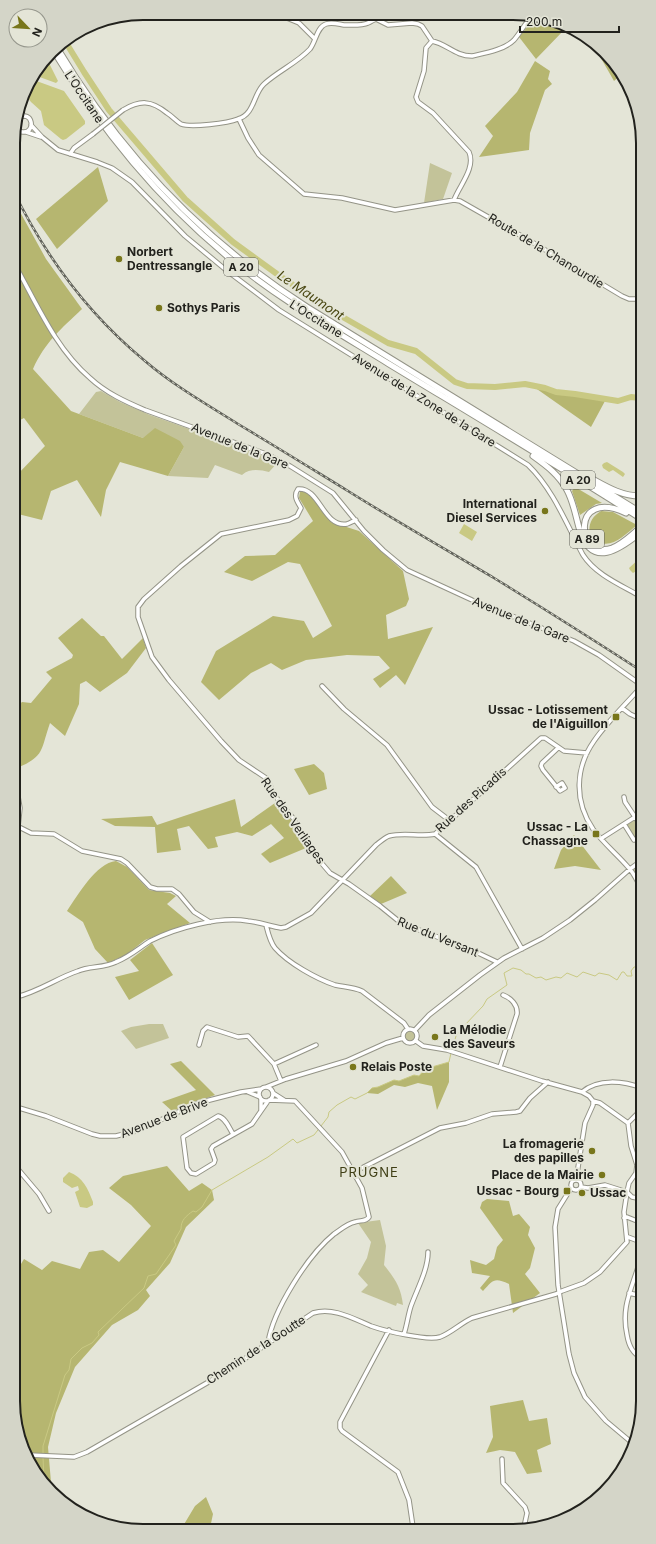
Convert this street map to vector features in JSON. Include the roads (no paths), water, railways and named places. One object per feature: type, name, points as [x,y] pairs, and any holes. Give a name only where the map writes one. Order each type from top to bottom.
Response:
[{"type":"highway","name":"L'Occitane","points":[[60,53],[84,92],[136,160],[182,209],[257,274],[285,294],[636,510]]},
{"type":"highway","name":"L'Occitane","points":[[57,56],[93,112],[136,167],[178,212],[228,257],[289,302],[636,516]]},
{"type":"highway","name":"A 89","points":[[516,442],[554,472],[563,483],[569,495],[582,538],[593,550],[605,553],[621,548],[636,534]]},
{"type":"highway","points":[[549,456],[616,491],[636,496]]},
{"type":"highway","name":"A 89","points":[[636,516],[622,510],[603,506],[590,513],[585,521],[584,528],[586,537],[590,543],[603,549],[613,548],[636,533]]},
{"type":"street","points":[[292,20],[299,23],[315,39]]},
{"type":"street","points":[[70,154],[74,148],[123,110],[136,103],[152,104],[162,108],[181,124],[192,126],[239,119],[248,113],[259,89],[264,83],[309,50],[320,29],[327,23],[366,24],[374,20]]},
{"type":"street","points":[[378,20],[388,25],[418,24],[422,26],[432,41],[439,42],[451,50],[467,56],[482,54],[509,44],[518,35],[527,21]]},
{"type":"street","points":[[239,119],[248,138],[259,155],[304,194],[342,198],[395,210],[454,200],[470,169],[472,158],[469,152],[433,113],[418,102],[416,97],[424,71],[426,48],[432,41]]},
{"type":"street","name":"Avenue de la Zone de la Gare","points":[[24,116],[28,118],[31,125],[51,146],[112,168],[132,182],[185,236],[226,270],[279,310],[528,465],[538,475],[548,489],[589,564],[636,594]]},
{"type":"street","points":[[26,132],[31,125]]},
{"type":"street","name":"Avenue de la Zone de la Gare","points":[[20,131],[42,137]]},
{"type":"street","name":"Route de la Chanourdie","points":[[454,200],[468,204],[622,296],[629,299],[636,299]]},
{"type":"street","name":"Avenue de la Gare","points":[[20,274],[50,329],[67,355],[90,379],[127,403],[278,459],[333,493],[383,550],[407,570],[472,600],[580,644],[599,655],[636,681]]},
{"type":"street","name":"Rue des Verliages","points":[[342,880],[330,873],[312,852],[293,818],[278,800],[266,778],[239,760],[221,741],[178,691],[152,657],[138,617],[138,606],[180,566],[221,534],[289,520],[297,516],[301,508],[296,498],[298,489],[307,491],[331,519],[345,524],[356,520]]},
{"type":"street","points":[[322,686],[344,709],[387,745],[432,807],[450,820]]},
{"type":"street","points":[[636,692],[594,740],[579,776],[579,794],[581,805],[593,829],[630,869],[636,879]]},
{"type":"street","points":[[622,708],[636,717]]},
{"type":"street","name":"Rue des Picadis","points":[[20,996],[46,986],[78,970],[100,968],[116,962],[132,954],[149,942],[169,933],[211,922],[248,920],[281,928],[286,927],[310,913],[383,839],[389,836],[399,835],[428,836],[435,834],[541,738],[546,738],[558,748]]},
{"type":"street","points":[[556,787],[541,766],[542,763],[558,748],[564,751],[587,754]]},
{"type":"street","points":[[602,838],[635,817],[624,797]]},
{"type":"street","points":[[624,824],[634,840],[636,839]]},
{"type":"street","points":[[20,828],[31,833],[54,834],[82,851],[121,860],[127,863],[150,886],[156,889],[172,889],[179,894],[194,912],[211,922]]},
{"type":"street","points":[[435,834],[476,867],[522,949]]},
{"type":"street","points":[[415,1030],[428,1015],[497,962],[543,938],[578,913],[636,865]]},
{"type":"street","name":"Rue du Versant","points":[[342,880],[380,906],[401,923],[474,951],[497,962]]},
{"type":"street","points":[[266,925],[269,936],[275,948],[296,965],[333,984],[355,988],[362,991],[404,1023],[408,1029],[415,1030]]},
{"type":"street","points":[[500,1067],[518,1014],[515,1004],[507,996],[503,995]]},
{"type":"street","points":[[199,1045],[203,1031],[207,1027],[238,1037],[248,1036],[274,1064],[280,1082]]},
{"type":"street","points":[[403,1038],[404,1032],[408,1029]]},
{"type":"street","points":[[415,1030],[417,1034],[416,1041]]},
{"type":"street","points":[[403,1038],[409,1043],[416,1041],[427,1047],[451,1051],[582,1092],[593,1101],[600,1103],[628,1123],[631,1146],[636,1162]]},
{"type":"street","points":[[261,1112],[261,1098],[259,1093],[261,1089],[330,1067],[386,1043],[403,1038]]},
{"type":"street","points":[[274,1064],[316,1045]]},
{"type":"street","points":[[233,1134],[222,1117],[218,1116],[183,1137],[188,1168],[191,1173],[196,1174],[214,1163],[215,1160],[211,1149],[213,1146],[252,1124],[268,1100],[272,1097],[280,1082]]},
{"type":"street","points":[[354,1172],[440,1128],[466,1123],[492,1114],[516,1112],[548,1082]]},
{"type":"street","points":[[582,1092],[591,1086],[605,1082],[636,1086]]},
{"type":"street","points":[[266,1087],[285,1100]]},
{"type":"street","name":"Avenue de Brive","points":[[20,1108],[46,1116],[92,1134],[109,1137],[126,1135],[198,1103],[245,1091],[261,1089]]},
{"type":"street","points":[[245,1091],[268,1100],[293,1100],[298,1103],[322,1132],[342,1152],[362,1188],[368,1219],[350,1224],[334,1234],[304,1268],[281,1306],[269,1334],[268,1343]]},
{"type":"street","points":[[593,1101],[593,1105],[585,1123],[576,1180],[563,1200],[557,1213],[555,1223],[559,1293],[569,1354],[574,1373],[580,1387],[585,1397],[606,1421],[629,1441]]},
{"type":"street","points":[[628,1123],[636,1115]]},
{"type":"street","points":[[20,1173],[39,1194],[48,1211]]},
{"type":"street","points":[[636,1173],[629,1183],[626,1192],[624,1218],[628,1237],[636,1239]]},
{"type":"street","points":[[576,1180],[580,1182],[581,1187]]},
{"type":"street","points":[[572,1188],[576,1190],[581,1187],[588,1188],[605,1185],[626,1192],[632,1197],[636,1198]]},
{"type":"street","points":[[624,1218],[636,1221]]},
{"type":"street","name":"Chemin de la Goutte","points":[[33,1455],[74,1457],[87,1452],[212,1380],[306,1317],[320,1311],[330,1311],[346,1315],[373,1326],[404,1334],[434,1338],[440,1337],[472,1318],[559,1293],[584,1283],[600,1272],[626,1244],[628,1237]]},
{"type":"street","points":[[404,1334],[410,1308],[425,1269],[428,1252]]},
{"type":"street","points":[[636,1273],[629,1292],[624,1318],[631,1350],[636,1355]]},
{"type":"street","points":[[629,1292],[636,1294]]},
{"type":"street","points":[[389,1330],[340,1422],[340,1428],[398,1472],[409,1500],[413,1524]]},
{"type":"street","points":[[502,1459],[504,1482],[525,1507],[527,1513],[525,1523]]},
{"type":"waterway","name":"Le Maumont","points":[[68,46],[109,110],[185,199],[233,242],[327,308],[388,343],[416,351],[455,382],[467,386],[495,387],[525,384],[556,392],[618,401],[631,397],[636,398]]},
{"type":"waterway","points":[[452,1050],[456,1036],[463,1027],[483,1006],[487,999],[507,985],[504,973],[513,968],[521,970],[536,978],[541,977],[546,980],[556,977],[561,978],[567,973],[577,977],[583,972],[595,976],[599,973],[609,975],[617,980],[622,972],[624,972],[627,976],[632,976],[631,971],[634,967],[636,967]]},
{"type":"waterway","points":[[43,1453],[43,1446],[65,1375],[69,1370],[71,1359],[82,1348],[92,1343],[99,1335],[98,1332],[144,1288],[148,1276],[156,1274],[176,1245],[174,1241],[181,1229],[184,1218],[193,1211],[196,1212],[202,1207],[212,1190],[268,1157],[293,1139],[297,1143],[314,1135],[328,1117],[329,1112],[337,1105],[351,1097],[355,1099],[367,1093],[372,1088],[394,1080],[399,1081],[414,1075],[419,1076],[425,1069],[449,1062],[451,1053]]},
{"type":"waterway","points":[[43,1457],[44,1474]]},
{"type":"railway","points":[[20,203],[39,238],[54,261],[87,304],[124,343],[156,370],[214,409],[494,578],[636,667]]},
{"type":"place","name":"Norbert Dentressangle","points":[[119,259]]},
{"type":"place","name":"Sothys Paris","points":[[159,308]]},
{"type":"place","name":"International Diesel Services","points":[[545,511]]},
{"type":"place","name":"Ussac - Lotissement de l'Aiguillon","points":[[616,717]]},
{"type":"place","name":"Ussac - La Chassagne","points":[[596,834]]},
{"type":"place","name":"La Mélodie des Saveurs","points":[[435,1037]]},
{"type":"place","name":"Relais Poste","points":[[353,1067]]},
{"type":"place","name":"La fromagerie des papilles","points":[[592,1151]]},
{"type":"place","name":"Place de la Mairie","points":[[602,1175]]},
{"type":"place","name":"Ussac - Bourg","points":[[567,1191]]},
{"type":"place","name":"Ussac","points":[[582,1193]]},
{"type":"district","name":"PRUGNE","points":[[369,1172]]}]
